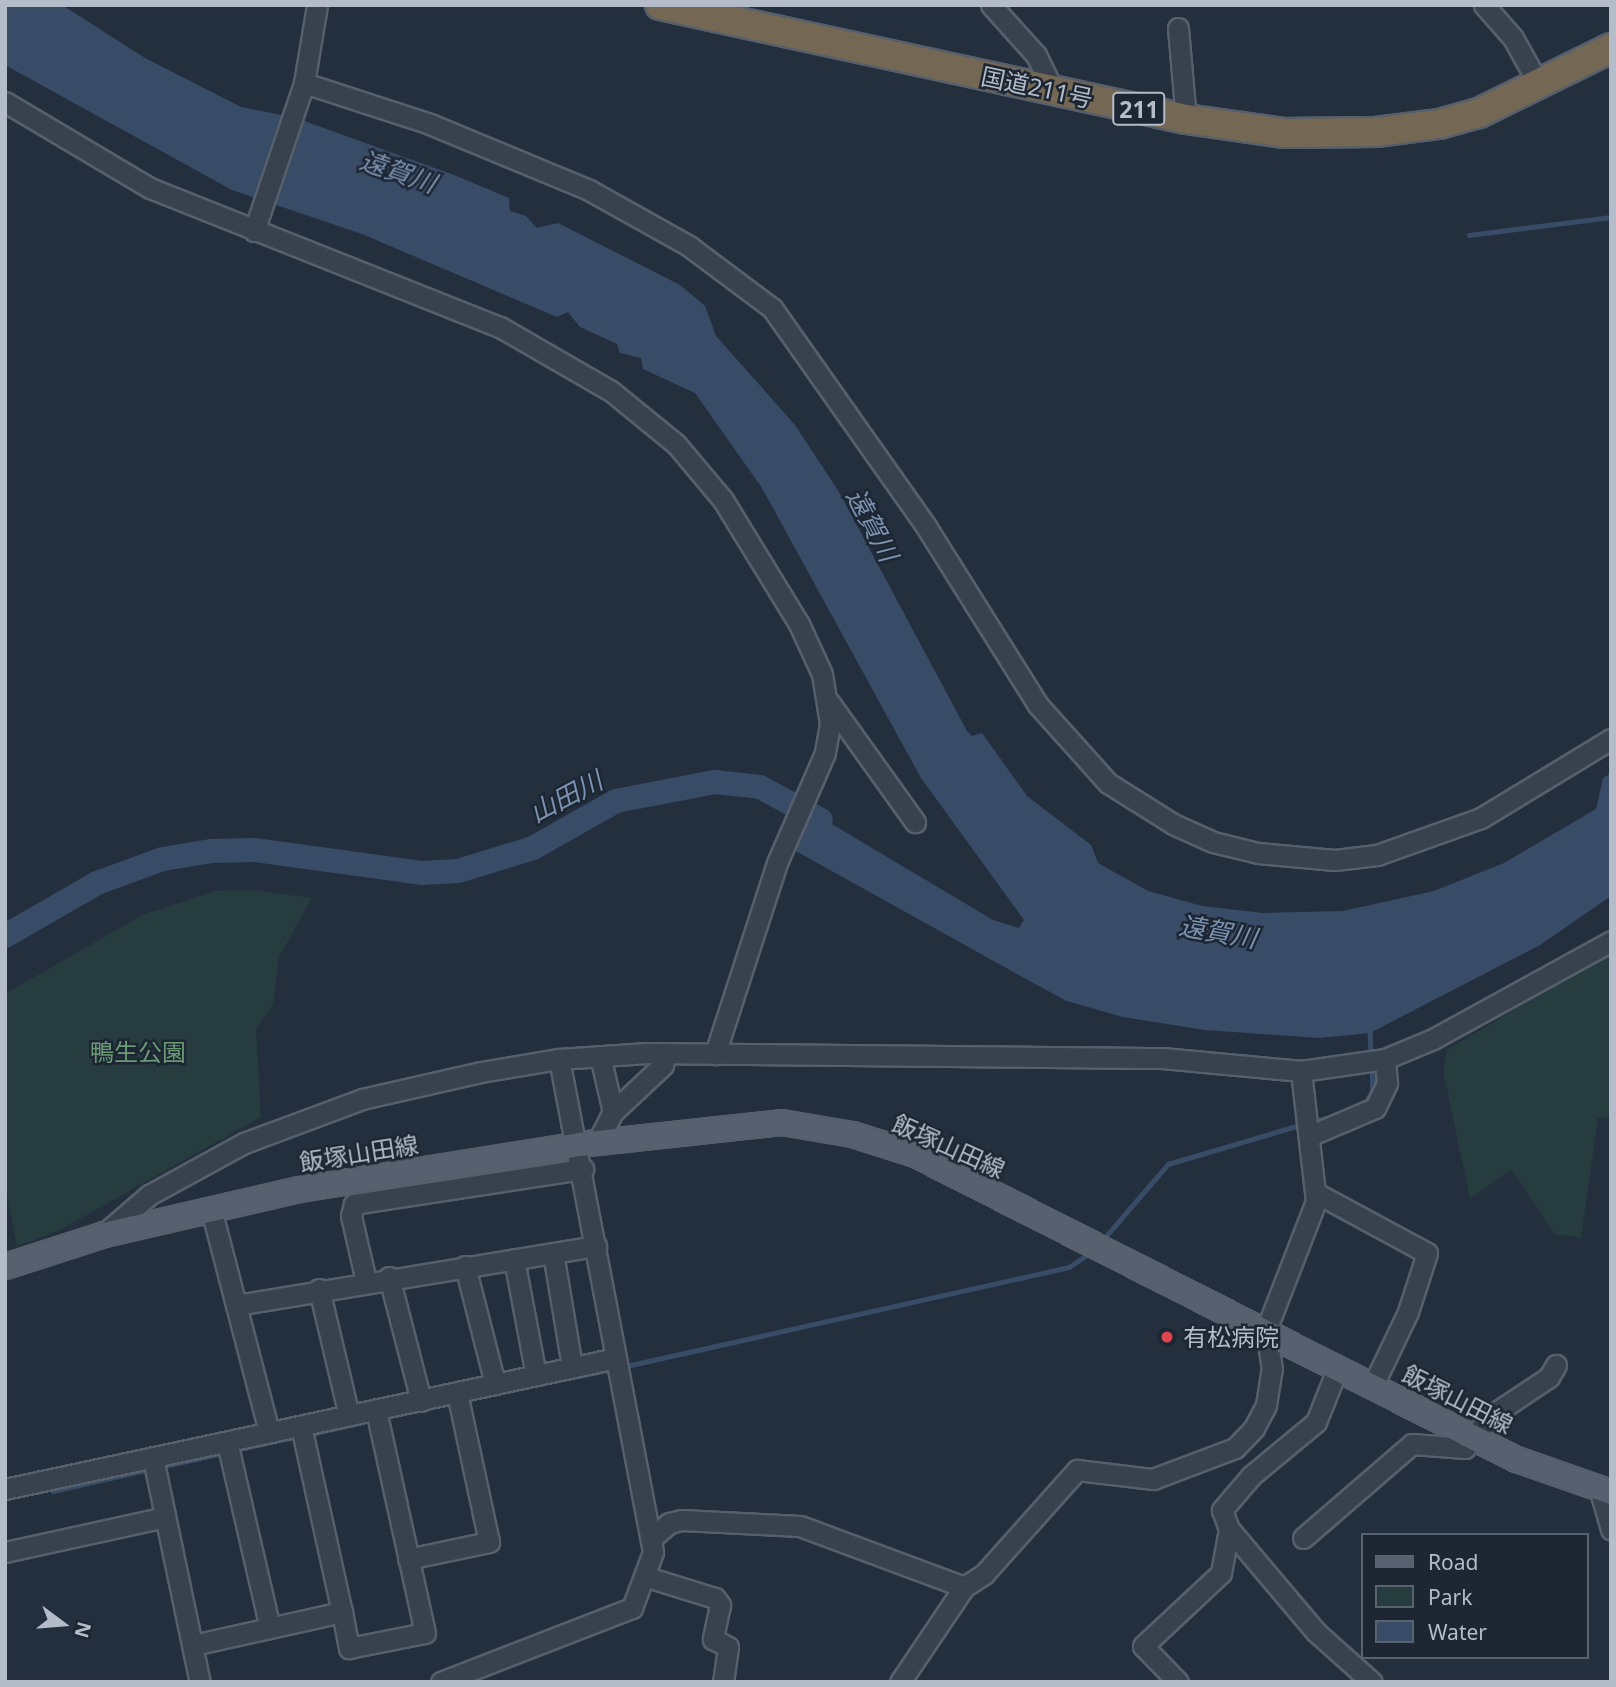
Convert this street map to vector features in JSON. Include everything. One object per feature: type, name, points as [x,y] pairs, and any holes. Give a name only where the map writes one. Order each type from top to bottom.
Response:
[{"type":"highway","name":"国道211号","points":[[660,5],[1186,119],[1283,133],[1376,132],[1479,113],[1611,48]]},
{"type":"main road","name":"飯塚山田線","points":[[5,1266],[104,1234],[211,1209],[588,1142],[781,1122],[852,1134],[915,1154],[1476,1438],[1605,1492]]},
{"type":"street","points":[[255,228],[303,87],[317,5]]},
{"type":"street","points":[[991,5],[1036,55],[1052,90]]},
{"type":"street","points":[[1484,5],[1513,38],[1539,85]]},
{"type":"street","points":[[1178,28],[1186,119]]},
{"type":"street","points":[[303,87],[430,124],[589,190],[689,246],[772,307],[928,528],[998,643],[1073,750],[1108,783],[1173,824],[1213,842],[1258,853],[1335,860],[1377,855],[1481,818],[1611,739]]},
{"type":"street","points":[[5,102],[150,188],[360,268],[500,327],[611,391],[676,444],[767,565],[799,624],[829,702],[915,822]]},
{"type":"street","points":[[715,1054],[777,863],[825,753],[829,702]]},
{"type":"street","points":[[104,1234],[149,1195],[244,1143],[299,1121],[362,1099],[559,1059],[666,1053],[1162,1058],[1301,1071],[1385,1059],[1433,1039],[1611,942]]},
{"type":"street","points":[[588,1142],[613,1112],[663,1065],[666,1053]]},
{"type":"street","points":[[600,1056],[613,1112]]},
{"type":"street","points":[[441,1682],[620,1615],[632,1608],[647,1577],[653,1537],[616,1358],[583,1170],[588,1142],[559,1059]]},
{"type":"street","points":[[1308,1127],[1375,1108],[1387,1083],[1385,1059]]},
{"type":"street","points":[[900,1682],[964,1587],[984,1574],[1077,1470],[1153,1479],[1235,1448],[1266,1405],[1272,1369],[1266,1330],[1315,1210],[1316,1193],[1301,1071]]},
{"type":"street","points":[[366,1281],[351,1216],[354,1204],[583,1170]]},
{"type":"street","points":[[1316,1193],[1427,1253],[1408,1312],[1373,1385]]},
{"type":"street","points":[[211,1209],[270,1432]]},
{"type":"street","points":[[236,1305],[389,1277],[596,1246]]},
{"type":"street","points":[[553,1253],[572,1367]]},
{"type":"street","points":[[514,1259],[536,1375]]},
{"type":"street","points":[[465,1266],[495,1384]]},
{"type":"street","points":[[389,1277],[421,1401]]},
{"type":"street","points":[[319,1289],[349,1416]]},
{"type":"street","points":[[5,1489],[616,1358]]},
{"type":"street","points":[[1303,1538],[1412,1444],[1449,1450],[1465,1448],[1476,1438],[1489,1417],[1549,1377],[1556,1365]]},
{"type":"street","points":[[1338,1367],[1316,1422],[1251,1476],[1222,1510],[1229,1529],[1316,1632],[1372,1682]]},
{"type":"street","points":[[408,1559],[489,1542],[457,1393]]},
{"type":"street","points":[[300,1426],[349,1648],[425,1633],[376,1410]]},
{"type":"street","points":[[228,1442],[270,1628]]},
{"type":"street","points":[[153,1458],[200,1682]]},
{"type":"street","points":[[1605,1492],[1611,1528]]},
{"type":"street","points":[[5,1552],[166,1517]]},
{"type":"street","points":[[653,1537],[669,1523],[682,1520],[800,1526],[964,1587]]},
{"type":"street","points":[[1178,1682],[1143,1646],[1221,1573],[1229,1529]]},
{"type":"street","points":[[647,1577],[715,1598],[722,1612],[713,1639],[730,1655],[723,1682]]},
{"type":"street","points":[[193,1645],[342,1612]]},
{"type":"green space","name":"鴨生公園","points":[[253,890],[312,898],[279,957],[273,1005],[256,1029],[261,1117],[58,1231],[17,1246],[5,1185],[5,994],[142,915],[216,891]]},
{"type":"green space","points":[[1611,951],[1611,1117],[1598,1118],[1581,1238],[1555,1234],[1511,1169],[1470,1199],[1443,1070],[1447,1050]]},
{"type":"water","name":"遠賀川","points":[[5,5],[62,5],[145,58],[241,107],[296,118],[454,175],[509,198],[510,211],[526,216],[537,228],[558,223],[680,285],[705,306],[716,336],[795,425],[839,492],[967,731],[972,736],[982,733],[1027,796],[1091,845],[1098,863],[1148,891],[1202,906],[1263,913],[1343,911],[1434,891],[1504,863],[1596,809],[1603,778],[1611,773],[1611,896],[1540,945],[1370,1033],[1319,1038],[1205,1030],[1123,1017],[1067,1001],[1035,984],[776,840],[793,801],[993,920],[1019,928],[1024,920],[921,778],[762,488],[695,393],[643,369],[641,358],[620,353],[617,344],[580,327],[568,312],[557,317],[362,234],[232,190],[5,65]]},
{"type":"waterway","points":[[1469,235],[1611,217]]},
{"type":"waterway","name":"山田川","points":[[5,936],[97,883],[163,859],[212,851],[254,850],[421,873],[458,871],[533,848],[616,801],[715,782],[760,787],[821,820]]},
{"type":"waterway","points":[[1370,1028],[1371,1055]]},
{"type":"waterway","points":[[1364,1105],[1372,1091],[1372,1067]]},
{"type":"waterway","points":[[1311,1122],[1333,1116]]},
{"type":"waterway","points":[[1101,1242],[1168,1164],[1303,1124]]},
{"type":"waterway","points":[[622,1367],[1069,1267],[1093,1251]]},
{"type":"waterway","points":[[553,1381],[613,1369]]},
{"type":"waterway","points":[[307,1435],[363,1422]]},
{"type":"waterway","points":[[235,1450],[298,1436]]},
{"type":"waterway","points":[[160,1467],[223,1453]]},
{"type":"waterway","points":[[53,1491],[151,1469]]},
{"type":"place","name":"有松病院","points":[[1167,1337]]}]
